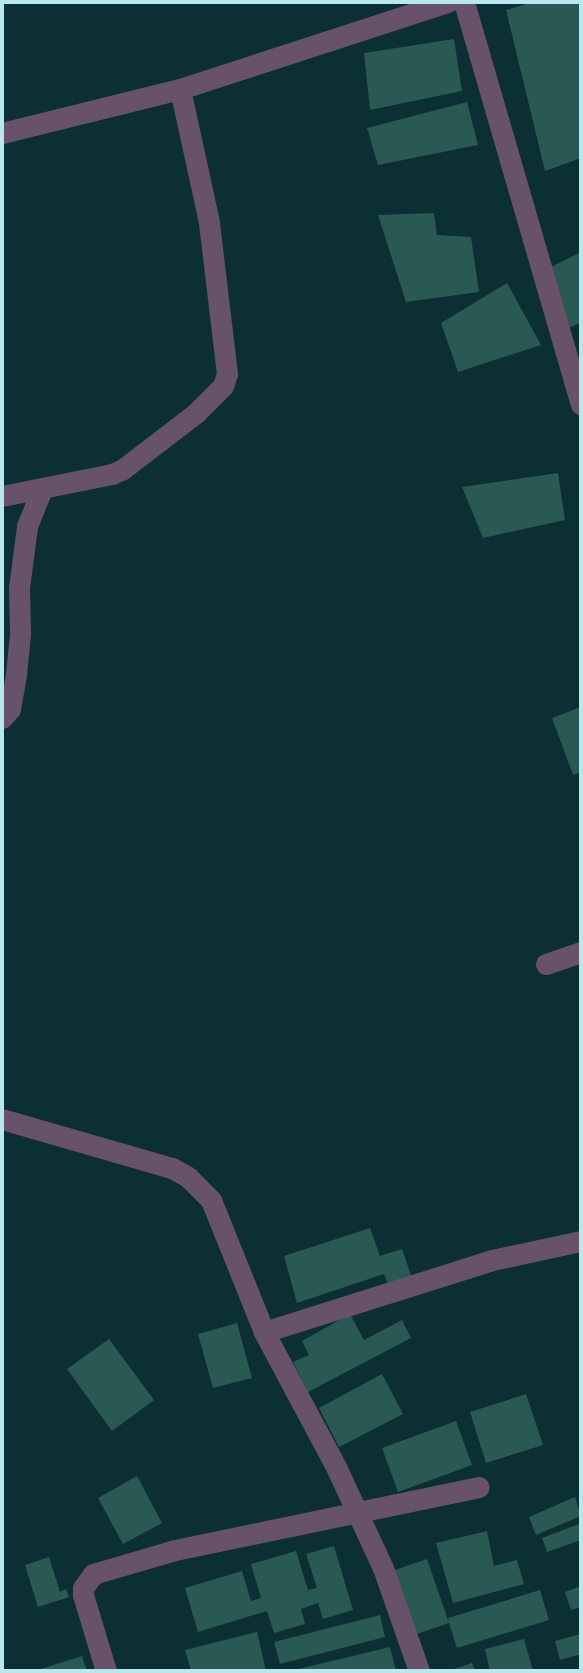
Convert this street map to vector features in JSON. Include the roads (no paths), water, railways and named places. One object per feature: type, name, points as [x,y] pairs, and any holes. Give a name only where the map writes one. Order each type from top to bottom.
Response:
[{"type":"street","points":[[2,133],[180,89],[448,2]]},
{"type":"street","points":[[464,2],[581,404]]},
{"type":"street","points":[[2,496],[112,474],[123,469],[196,413],[223,386],[227,374],[209,222],[180,89]]},
{"type":"street","points":[[2,718],[10,709],[16,674],[20,634],[19,588],[27,526],[42,489]]},
{"type":"street","points":[[547,964],[581,952]]},
{"type":"street","points":[[2,1119],[172,1168],[188,1177],[211,1200],[264,1332],[357,1510],[383,1568],[419,1671]]},
{"type":"street","points":[[264,1332],[492,1260],[581,1241]]},
{"type":"street","points":[[106,1671],[83,1595],[83,1588],[93,1574],[122,1563],[175,1550],[357,1510],[479,1487]]}]
